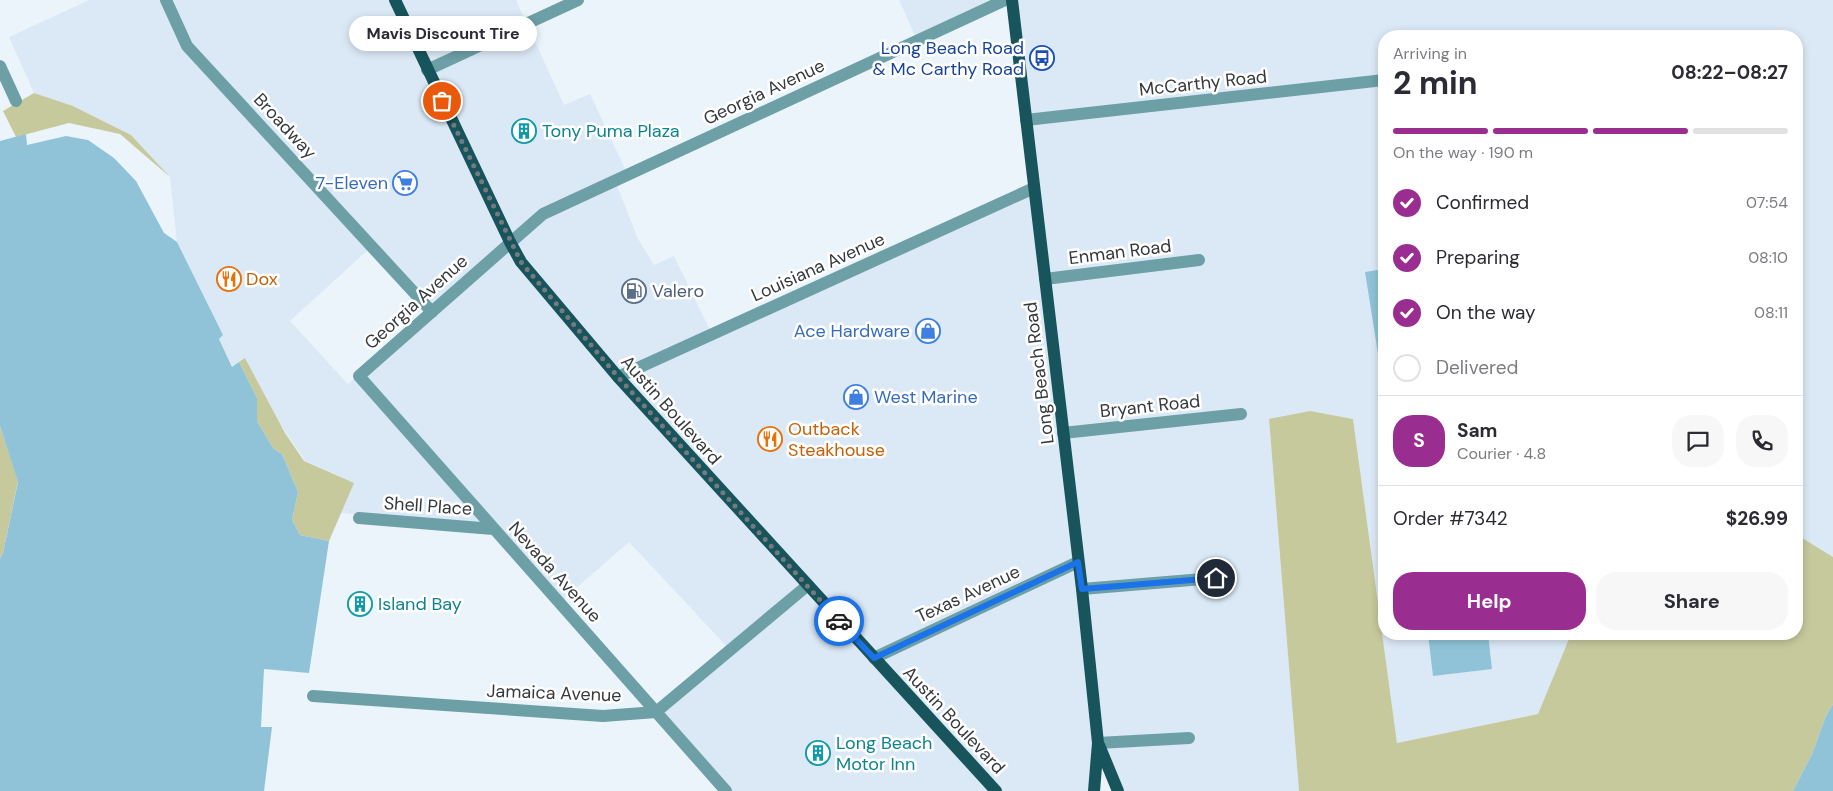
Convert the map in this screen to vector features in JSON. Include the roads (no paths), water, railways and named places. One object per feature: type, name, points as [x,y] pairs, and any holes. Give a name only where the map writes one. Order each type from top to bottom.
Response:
[{"type":"main road","name":"Austin Boulevard","points":[[395,0],[521,262],[618,377],[996,791]]},
{"type":"main road","name":"Long Beach Road","points":[[1012,0],[1082,589],[1098,743],[1094,791]]},
{"type":"main road","name":"Long Beach Road","points":[[1098,743],[1118,791]]},
{"type":"street","name":"Broadway","points":[[166,0],[187,46],[432,312]]},
{"type":"street","points":[[427,70],[578,0]]},
{"type":"street","name":"Georgia Avenue","points":[[359,376],[543,214],[1005,0]]},
{"type":"street","points":[[0,66],[16,101]]},
{"type":"street","name":"McCarthy Road","points":[[1026,120],[1378,81]]},
{"type":"street","name":"Louisiana Avenue","points":[[618,377],[1034,188]]},
{"type":"street","name":"Enman Road","points":[[1046,279],[1199,260]]},
{"type":"street","name":"Nevada Avenue","points":[[359,376],[726,791]]},
{"type":"street","name":"Bryant Road","points":[[1063,433],[1241,414]]},
{"type":"street","name":"Shell Place","points":[[360,518],[493,529]]},
{"type":"street","name":"Texas Avenue","points":[[874,658],[1078,562]]},
{"type":"street","points":[[1082,589],[1216,578]]},
{"type":"street","points":[[656,712],[808,585]]},
{"type":"street","name":"Jamaica Avenue","points":[[314,696],[603,716],[656,712]]},
{"type":"street","points":[[1098,743],[1189,738]]},
{"type":"water","points":[[26,134],[27,145],[66,136],[88,140],[114,158],[136,181],[164,233],[177,242],[223,335],[219,339],[232,367],[239,362],[257,398],[257,421],[273,448],[282,454],[298,492],[292,520],[300,535],[329,541],[309,673],[264,669],[261,727],[272,727],[264,791],[0,791],[0,559],[3,553],[18,482],[0,426],[0,141]]},
{"type":"water","points":[[1378,270],[1378,354],[1365,272]]},
{"type":"water","points":[[1429,640],[1489,640],[1492,669],[1433,676]]},
{"type":"water","points":[[1833,704],[1833,791],[1793,791],[1812,754],[1826,716]]},
{"type":"place","name":"Long Beach Road & Mc Carthy Road","points":[[1042,58]]},
{"type":"place","name":"Mavis Discount Tire","points":[[442,101]]},
{"type":"place","name":"Tony Puma Plaza","points":[[524,131]]},
{"type":"place","name":"7-Eleven","points":[[405,183]]},
{"type":"place","name":"Dox","points":[[229,279]]},
{"type":"place","name":"Valero","points":[[634,291]]},
{"type":"place","name":"Ace Hardware","points":[[928,331]]},
{"type":"place","name":"West Marine","points":[[856,397]]},
{"type":"place","name":"Outback Steakhouse","points":[[770,439]]},
{"type":"place","name":"Island Bay","points":[[360,604]]},
{"type":"place","name":"Long Beach Motor Inn","points":[[818,753]]}]
